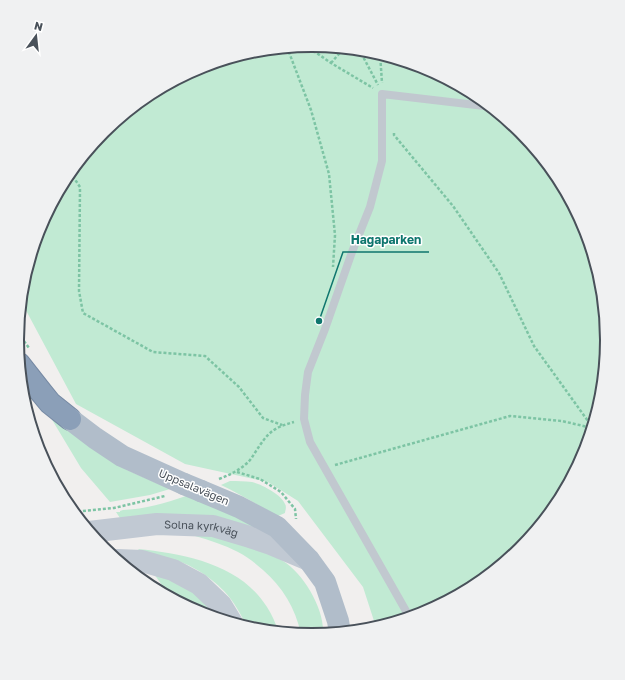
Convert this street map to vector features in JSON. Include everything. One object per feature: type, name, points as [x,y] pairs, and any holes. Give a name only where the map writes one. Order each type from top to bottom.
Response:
[{"type":"highway","name":"Uppsalavägen","points":[[26,373],[50,403],[70,419]]},
{"type":"main road","name":"Uppsalavägen","points":[[70,419],[122,456],[192,488],[239,507],[277,528],[309,560],[325,582],[337,627]]},
{"type":"street","name":"Solna kyrkväg","points":[[97,531],[157,524],[213,526],[264,542],[309,560]]},
{"type":"street","points":[[126,560],[142,561],[173,570],[199,584],[221,605],[227,615]]},
{"type":"lane","points":[[407,612],[310,442],[304,419],[308,372],[370,207],[382,161],[382,94],[481,106]]},
{"type":"path","points":[[315,52],[382,94]]},
{"type":"path","points":[[289,53],[311,110],[329,174],[335,235],[333,273]]},
{"type":"path","points":[[331,63],[340,53]]},
{"type":"path","points":[[363,56],[382,94]]},
{"type":"path","points":[[380,60],[382,94]]},
{"type":"path","points":[[392,128],[394,135],[453,206],[499,273],[534,346],[589,422]]},
{"type":"path","points":[[74,178],[80,187],[79,291],[84,313],[153,352],[205,356],[239,387],[263,418],[282,425]]},
{"type":"path","points":[[325,468],[510,416],[562,421],[588,427]]},
{"type":"path","points":[[81,511],[114,508],[192,488],[237,472],[248,463],[266,436],[273,430],[282,425],[304,419]]},
{"type":"green space","points":[[294,52],[331,52],[350,54],[387,61],[423,73],[457,90],[473,100],[503,123],[517,136],[541,164],[571,212],[586,247],[599,302],[601,340],[599,378],[586,433],[571,468],[541,516],[517,544],[503,557],[473,580],[457,590],[423,607],[387,619],[374,622],[363,587],[298,501],[268,482],[185,464],[76,404],[26,310],[26,302],[39,247],[54,212],[84,164],[108,136],[122,123],[152,100],[168,90],[202,73],[238,61]]},
{"type":"green space","points":[[48,413],[127,470],[170,489],[150,495],[110,502],[81,468]]},
{"type":"green space","points":[[230,481],[252,482],[271,490],[283,501],[286,506],[285,513],[278,516],[221,485]]},
{"type":"green space","points":[[186,496],[210,504],[267,533],[120,518],[116,512],[155,505]]},
{"type":"green space","points":[[221,533],[283,561],[291,567],[312,593],[321,614],[323,628],[299,628],[292,607],[277,584],[263,570],[242,554],[212,541],[195,536]]},
{"type":"green space","points":[[138,549],[174,554],[192,558],[227,571],[242,580],[256,592],[271,613],[276,626],[244,620],[228,595],[213,581],[199,571],[178,561],[141,552]]},
{"type":"green space","points":[[154,574],[172,579],[199,596],[211,610],[185,599],[163,587]]},
{"type":"place","name":"Hagaparken","points":[[319,321]]}]
